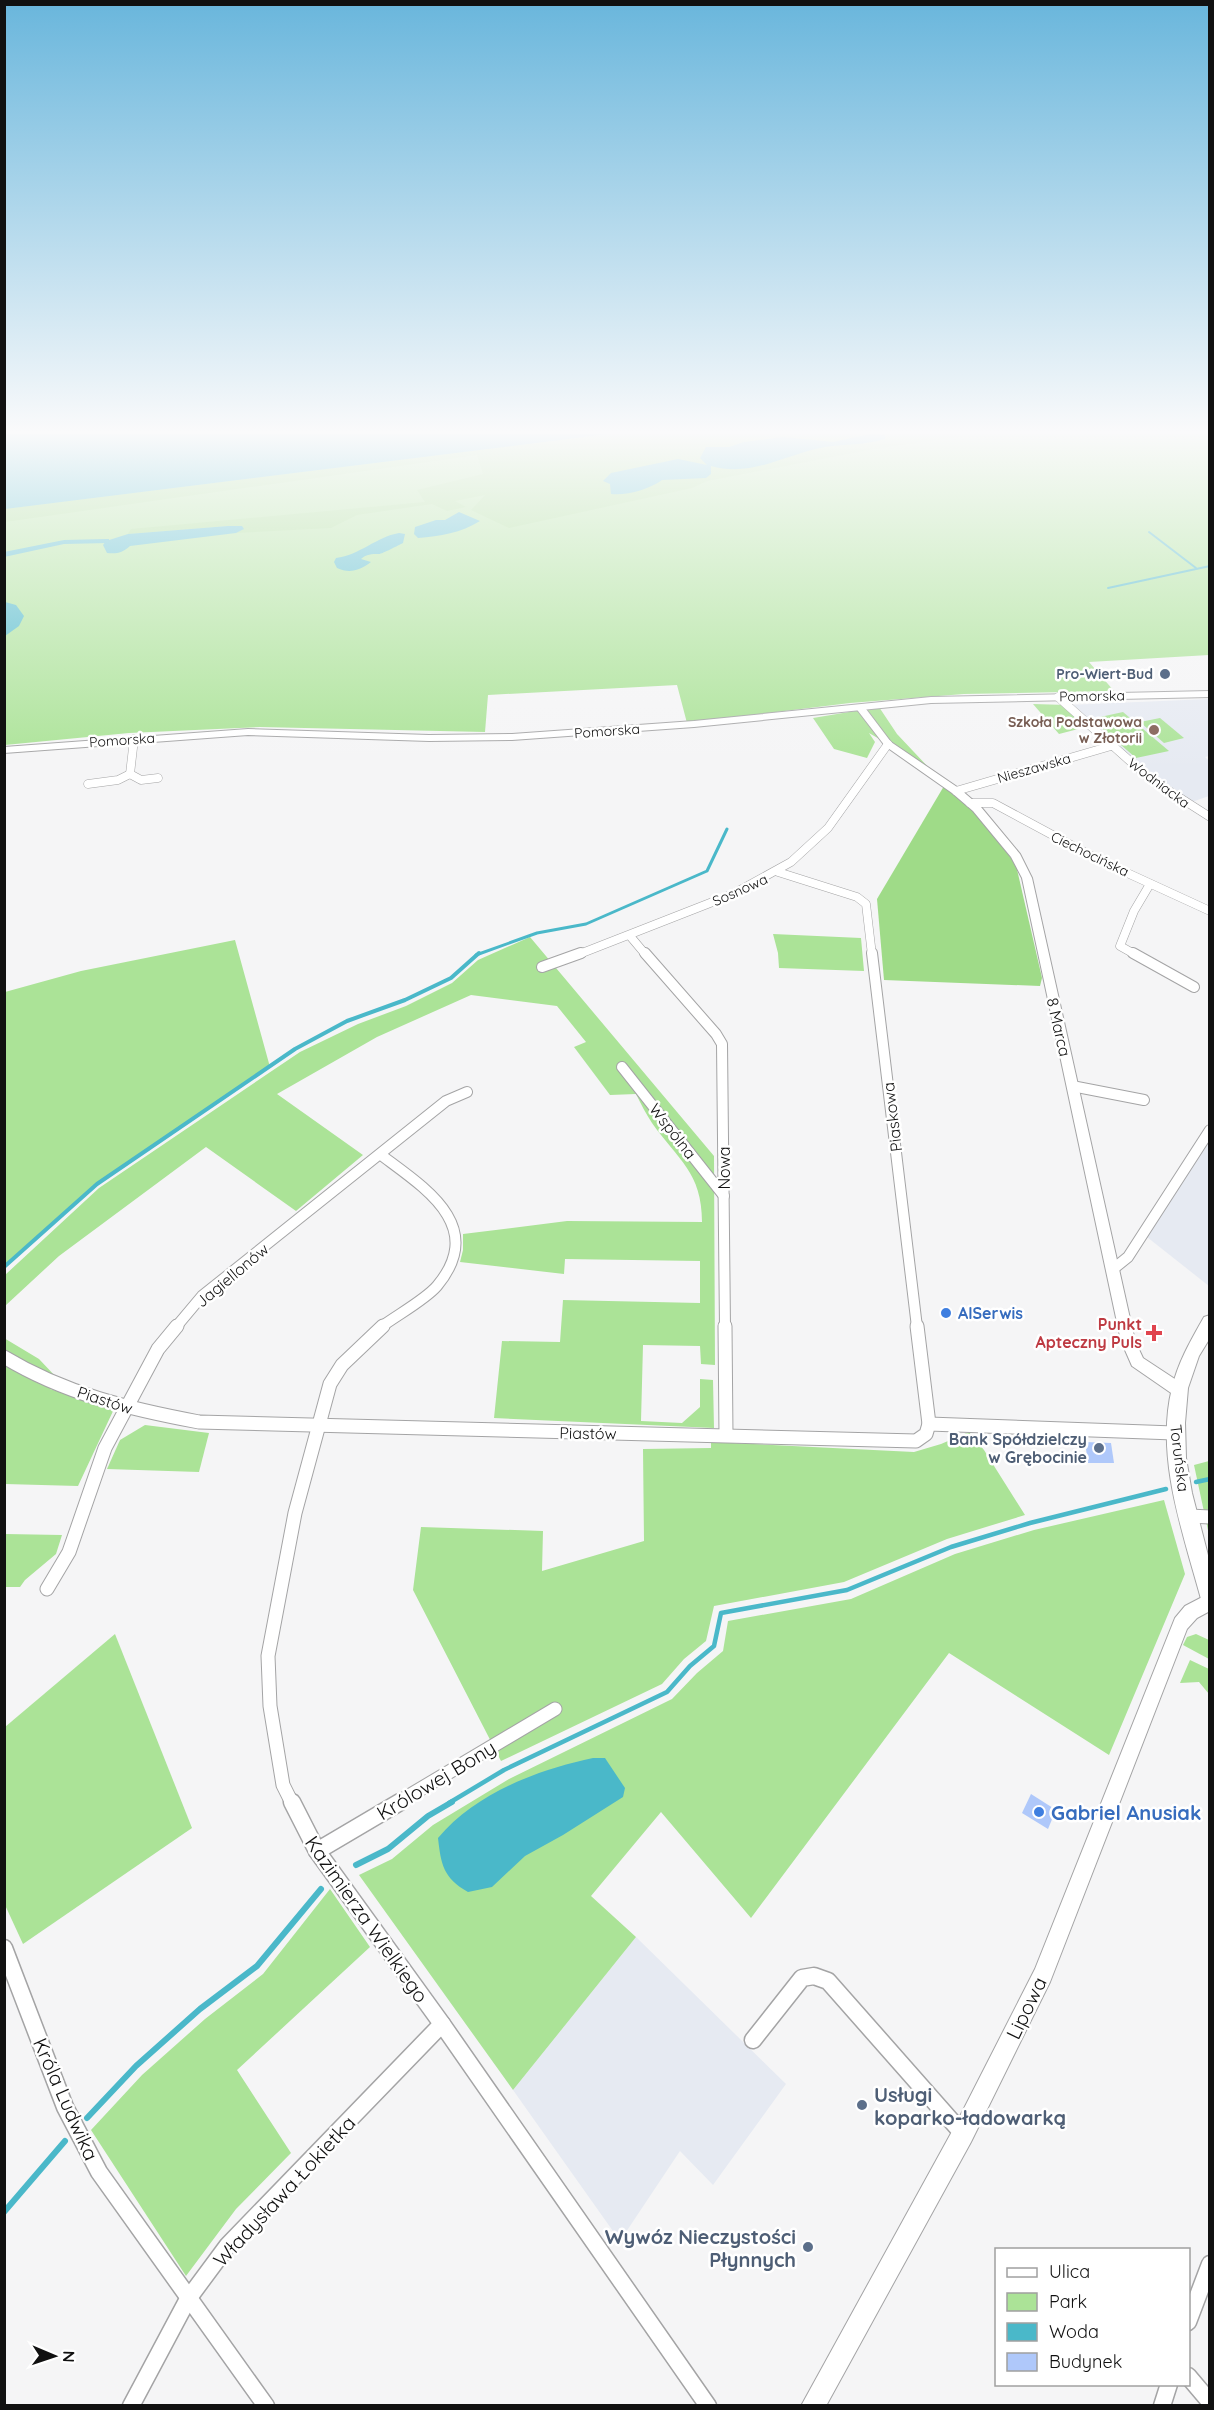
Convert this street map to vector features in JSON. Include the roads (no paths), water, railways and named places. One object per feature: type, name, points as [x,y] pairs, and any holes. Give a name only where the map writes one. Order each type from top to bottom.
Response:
[{"type":"main road","name":"Pomorska","points":[[4,750],[134,739],[274,731],[406,737],[512,737],[694,724],[931,700],[1209,694]]},
{"type":"main road","name":"Toruńska","points":[[1209,1322],[1189,1355],[1179,1390],[1174,1433],[1189,1516],[1209,1600]]},
{"type":"street","name":"Wodniacka","points":[[1058,697],[1111,746],[1181,803],[1209,817]]},
{"type":"street","name":"8 Marca","points":[[860,707],[888,744],[970,803],[1017,856],[1027,878],[1133,1357],[1145,1369],[1179,1390]]},
{"type":"street","points":[[130,774],[134,739]]},
{"type":"street","name":"Sosnowa","points":[[542,967],[630,936],[735,894],[778,872],[806,850],[827,827],[888,744]]},
{"type":"street","name":"Nieszawska","points":[[956,791],[1111,746]]},
{"type":"street","points":[[130,774],[141,780],[158,778]]},
{"type":"street","points":[[88,784],[117,780],[130,774]]},
{"type":"street","name":"Ciechocińska","points":[[970,803],[993,803],[1051,835],[1209,911]]},
{"type":"street","name":"Piaskowa","points":[[778,872],[857,897],[866,904],[929,1424]]},
{"type":"street","points":[[1150,884],[1134,911],[1120,946],[1194,987]]},
{"type":"street","name":"Nowa","points":[[630,936],[716,1034],[722,1044],[726,1435]]},
{"type":"street","name":"Wspólna","points":[[622,1067],[724,1196]]},
{"type":"street","points":[[1072,1086],[1144,1100]]},
{"type":"street","name":"Jagiellonów","points":[[47,1588],[69,1552],[105,1448],[126,1408],[158,1349],[202,1296],[446,1101],[467,1092]]},
{"type":"street","points":[[1112,1270],[1128,1257],[1209,1130]]},
{"type":"street","name":"Kazimierza Wielkiego","points":[[381,1155],[429,1191],[444,1207],[454,1226],[452,1262],[436,1287],[373,1333],[342,1365],[330,1384],[295,1513],[268,1656],[270,1706],[282,1785],[317,1851],[442,2024],[708,2406]]},
{"type":"street","name":"Piastów","points":[[4,1357],[35,1376],[126,1408],[199,1422],[319,1427],[916,1441],[926,1434],[929,1424]]},
{"type":"street","points":[[929,1424],[1174,1433]]},
{"type":"street","points":[[1189,1516],[1209,1517]]},
{"type":"street","name":"Lipowa","points":[[813,2406],[963,2134],[1043,1975],[1181,1624],[1191,1612],[1209,1600]]},
{"type":"street","name":"Królowej Bony","points":[[317,1851],[555,1709]]},
{"type":"street","name":"Króla Ludwika","points":[[4,1948],[65,2107],[99,2172],[266,2406]]},
{"type":"street","points":[[753,2040],[802,1978],[814,1976],[828,1981],[963,2134]]},
{"type":"street","name":"Władysława Łokietka","points":[[131,2406],[188,2299],[228,2246],[442,2024]]},
{"type":"street","points":[[1190,2316],[1209,2264]]},
{"type":"street","points":[[1190,2378],[1209,2402]]},
{"type":"street","points":[[1162,2406],[1169,2386]]},
{"type":"water","points":[[104,546],[129,546],[122,552],[107,553]]},
{"type":"water","points":[[366,546],[396,546],[381,554],[365,556],[361,559],[371,562],[355,570],[337,568],[334,562],[336,558]]},
{"type":"water","points":[[5,602],[16,605],[24,616],[19,626],[5,636]]},
{"type":"water","points":[[593,1758],[605,1758],[625,1788],[623,1797],[525,1856],[492,1887],[468,1892],[448,1876],[442,1863],[438,1838],[470,1808],[529,1777]]},
{"type":"waterway","points":[[4,555],[43,546]]},
{"type":"waterway","points":[[1168,546],[1196,568]]},
{"type":"waterway","points":[[1108,588],[1210,566]]},
{"type":"waterway","points":[[477,955],[537,933],[586,924],[707,871],[727,829]]},
{"type":"waterway","points":[[4,1267],[97,1184],[295,1049],[347,1021],[405,1000],[451,978],[477,955]]},
{"type":"waterway","points":[[1196,1482],[1210,1479]]},
{"type":"waterway","points":[[449,1803],[504,1770],[667,1692],[690,1666],[714,1646],[721,1613],[847,1590],[951,1547],[1030,1523],[1166,1489]]},
{"type":"waterway","points":[[356,1865],[388,1849],[428,1816],[452,1802]]},
{"type":"waterway","points":[[87,2118],[136,2066],[200,2009],[257,1966],[321,1889]]},
{"type":"waterway","points":[[4,2212],[65,2141]]},
{"type":"place","name":"Pro-Wiert-Bud","points":[[1165,674]]},
{"type":"place","name":"Szkoła Podstawowa w Złotorii","points":[[1154,730]]},
{"type":"place","name":"AlSerwis","points":[[946,1313]]},
{"type":"place","name":"Punkt Apteczny Puls","points":[[1154,1333]]},
{"type":"place","name":"Bank Spółdzielczy w Grębocinie","points":[[1099,1448]]},
{"type":"place","name":"Gabriel Anusiak","points":[[1039,1812]]},
{"type":"place","name":"Usługi koparko-ładowarką","points":[[862,2105]]},
{"type":"place","name":"Wywóz Nieczystości Płynnych","points":[[808,2247]]}]
